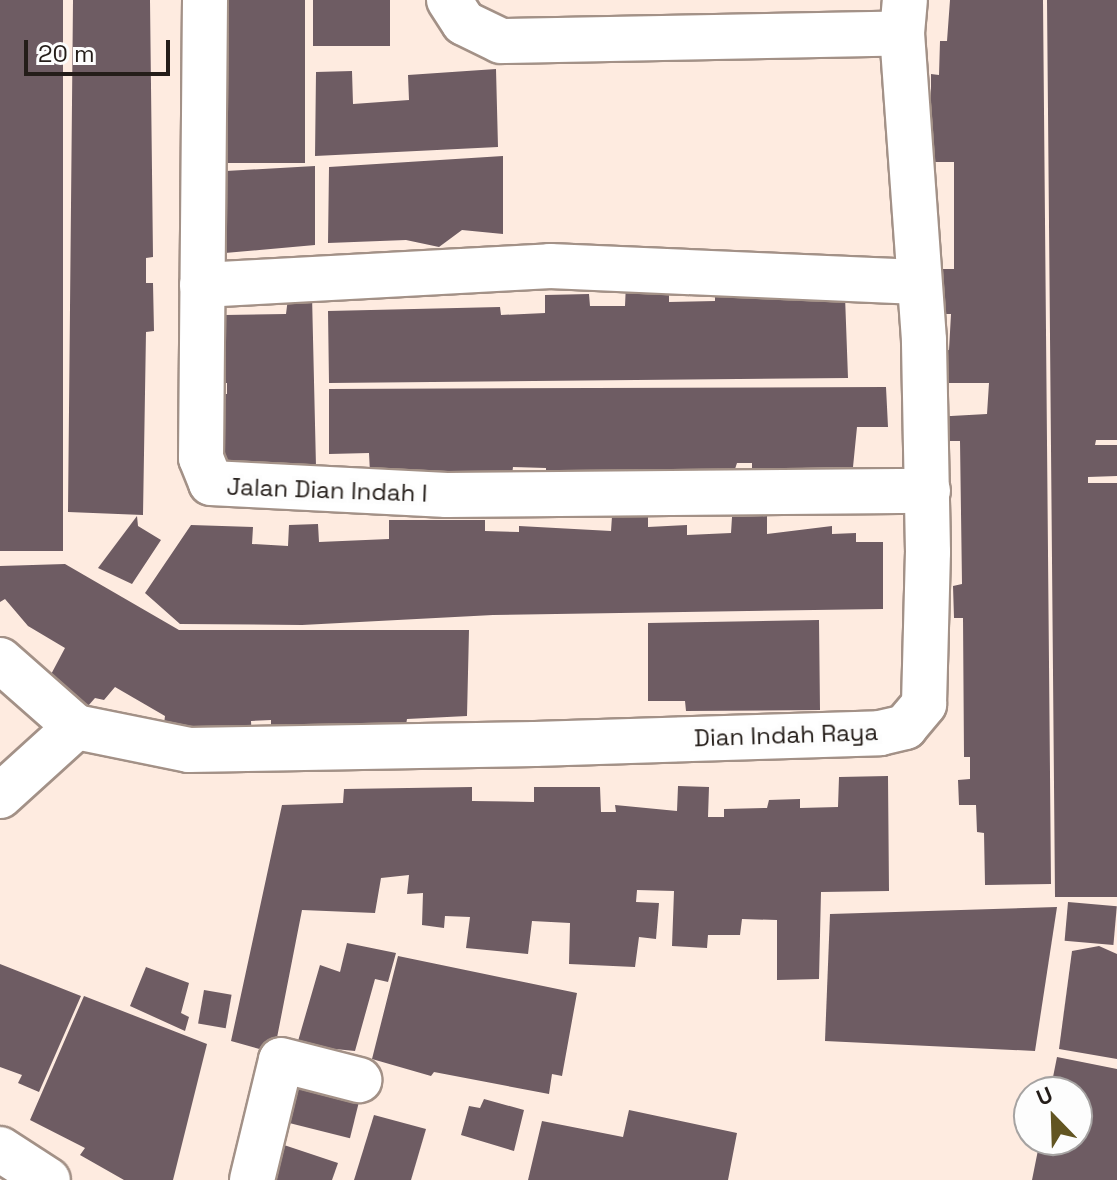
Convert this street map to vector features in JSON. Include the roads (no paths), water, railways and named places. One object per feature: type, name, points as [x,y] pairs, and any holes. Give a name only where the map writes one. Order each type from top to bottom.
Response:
[{"type":"street","name":"Jalan Dian Indah I","points":[[205,0],[201,458],[207,477],[217,487],[447,495],[928,491]]},
{"type":"street","points":[[449,0],[464,23],[501,41],[904,16]]},
{"type":"street","name":"Dian Indah Raya","points":[[76,727],[189,750],[271,750],[880,733],[905,727],[924,704],[928,491],[904,16]]},
{"type":"street","points":[[202,285],[550,266],[919,282]]},
{"type":"street","points":[[0,660],[76,727],[0,796]]},
{"type":"street","points":[[252,1180],[281,1060],[359,1080]]},
{"type":"street","points":[[0,1149],[48,1180]]}]
